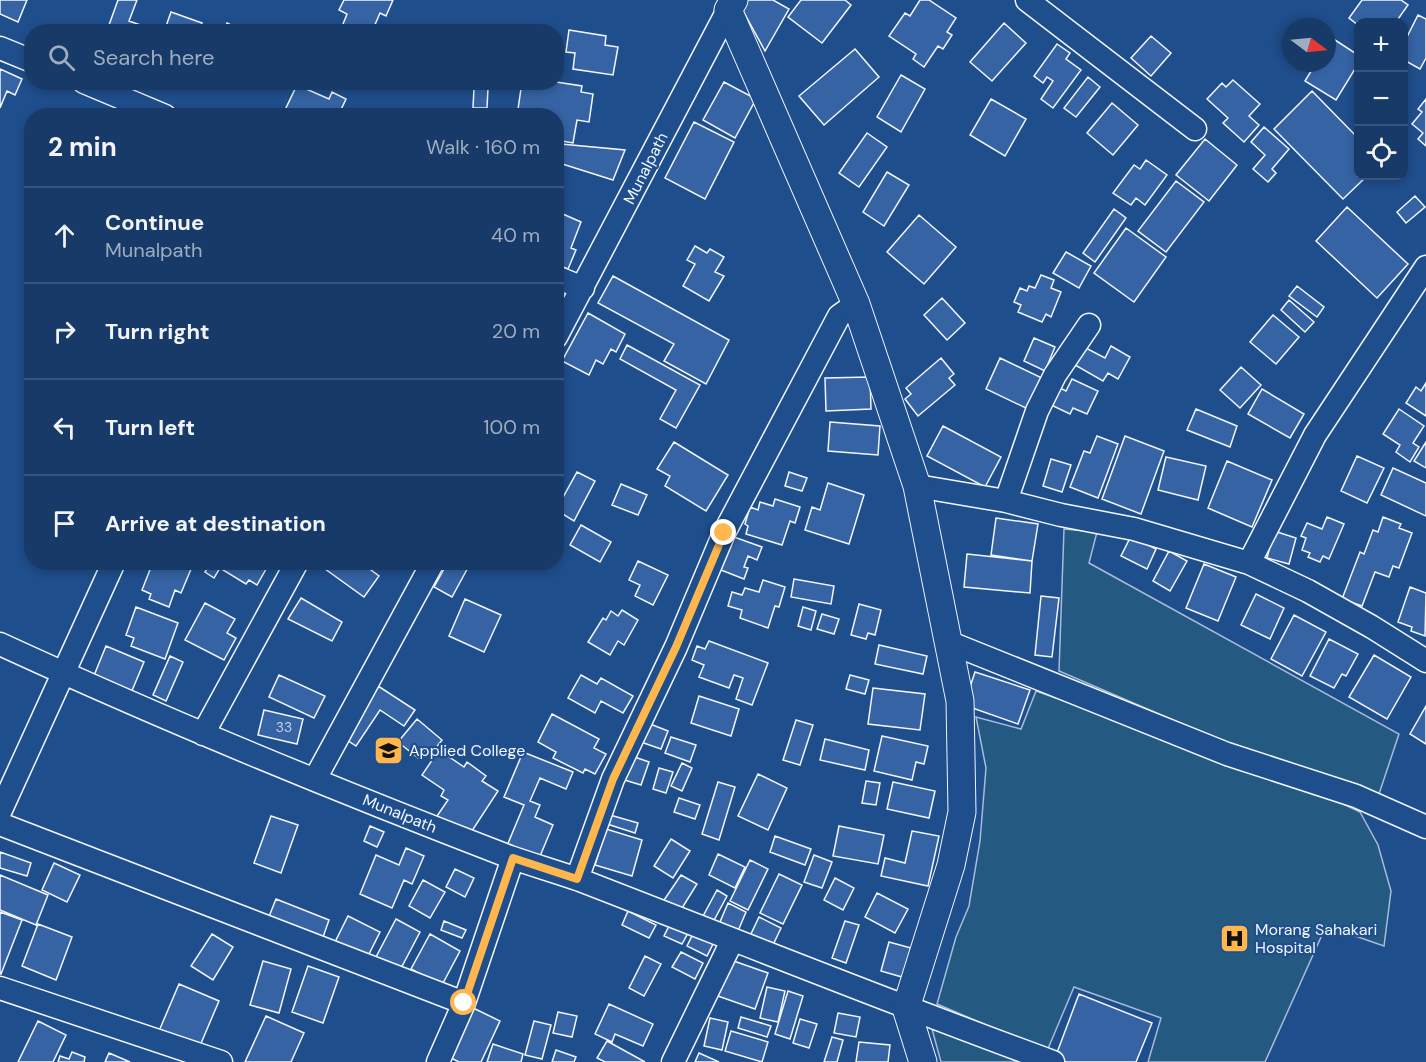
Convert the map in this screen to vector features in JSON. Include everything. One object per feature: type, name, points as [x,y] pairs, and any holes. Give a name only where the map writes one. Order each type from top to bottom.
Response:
[{"type":"street","points":[[1027,0],[1195,129]]},
{"type":"street","points":[[731,5],[856,304],[917,486],[960,701],[962,812],[951,865],[906,1008],[923,1062]]},
{"type":"street","name":"Munalpath","points":[[564,322],[731,5]]},
{"type":"street","points":[[0,48],[24,58]]},
{"type":"street","points":[[103,90],[146,108]]},
{"type":"street","points":[[1249,563],[1315,435],[1426,267]]},
{"type":"street","points":[[564,280],[583,288]]},
{"type":"street","points":[[577,879],[613,779],[676,647],[724,533],[839,316],[856,304]]},
{"type":"street","points":[[1006,501],[1037,411],[1055,375],[1089,325]]},
{"type":"street","points":[[917,486],[1006,501],[1061,515],[1134,529],[1249,563],[1308,591],[1372,627],[1426,662]]},
{"type":"street","points":[[0,812],[110,570]]},
{"type":"street","points":[[203,734],[293,570]]},
{"type":"street","points":[[315,779],[429,570]]},
{"type":"street","points":[[948,642],[1227,754],[1356,796],[1426,827]]},
{"type":"street","name":"Munalpath","points":[[0,644],[203,734],[513,858],[577,879],[906,1008],[1053,1062]]},
{"type":"street","points":[[0,824],[464,1003]]},
{"type":"street","points":[[438,1062],[464,1003],[513,858]]},
{"type":"street","points":[[673,1062],[732,941]]},
{"type":"street","points":[[0,988],[221,1062]]},
{"type":"shaded area","points":[[1064,529],[1097,532],[1089,563],[1399,734],[1378,797],[1224,742],[1059,671]]},
{"type":"shaded area","points":[[1036,691],[1310,788],[1360,812],[1378,845],[1391,891],[1384,946],[1326,926],[1265,1062],[1148,1062],[1161,1018],[1074,987],[1047,1051],[937,1004],[956,937],[969,906],[980,841],[986,768],[976,717],[1021,729]]},
{"type":"shaded area","points":[[932,1029],[1022,1062],[941,1062]]},
{"type":"building","points":[[0,0],[27,0],[18,22],[0,14]]},
{"type":"building","points":[[118,0],[137,0],[129,21],[138,24],[109,24]]},
{"type":"building","points":[[344,0],[393,0],[386,16],[380,13],[375,24],[343,24],[347,14],[339,10]]},
{"type":"building","points":[[747,0],[773,0],[789,9],[765,51],[742,9]]},
{"type":"building","points":[[801,0],[845,0],[851,5],[822,43],[788,17]]},
{"type":"building","points":[[920,0],[929,0],[956,18],[947,32],[952,35],[943,49],[938,46],[924,67],[913,59],[916,54],[889,36],[905,13],[910,16]]},
{"type":"building","points":[[1362,0],[1401,0],[1408,5],[1399,18],[1354,18],[1354,22],[1349,18]]},
{"type":"building","points":[[171,12],[202,23],[202,24],[167,24]]},
{"type":"building","points":[[1418,15],[1426,19],[1426,58],[1420,69],[1408,62],[1408,35]]},
{"type":"building","points":[[1004,23],[1026,43],[992,81],[970,62]]},
{"type":"building","points":[[569,30],[606,36],[605,45],[618,47],[613,75],[573,69],[575,53],[566,52]]},
{"type":"building","points":[[1151,36],[1171,53],[1151,76],[1131,58]]},
{"type":"building","points":[[1336,41],[1354,52],[1354,71],[1336,100],[1305,81],[1310,72],[1336,72]]},
{"type":"building","points":[[1057,44],[1070,53],[1066,59],[1081,70],[1053,108],[1041,99],[1053,81],[1047,77],[1043,83],[1034,76]]},
{"type":"building","points":[[855,49],[879,77],[824,125],[799,96]]},
{"type":"building","points":[[0,69],[22,79],[15,95],[7,91],[0,108]]},
{"type":"building","points":[[901,75],[925,89],[901,132],[877,117]]},
{"type":"building","points":[[1088,77],[1100,87],[1076,117],[1064,108]]},
{"type":"building","points":[[1233,80],[1260,104],[1249,116],[1259,125],[1244,142],[1223,123],[1228,118],[1207,99],[1222,83],[1226,87]]},
{"type":"building","points":[[724,82],[756,99],[735,138],[703,120]]},
{"type":"building","points":[[564,83],[582,86],[581,92],[593,94],[589,122],[577,120],[573,143],[564,141],[564,108],[518,108],[521,90],[564,90]]},
{"type":"building","points":[[295,90],[308,90],[329,99],[332,92],[346,99],[342,108],[286,108]]},
{"type":"building","points":[[474,90],[488,90],[487,108],[473,108]]},
{"type":"building","points":[[1312,91],[1354,134],[1354,180],[1363,180],[1343,199],[1274,129]]},
{"type":"building","points":[[991,99],[1026,119],[1005,156],[970,135]]},
{"type":"building","points":[[1426,99],[1426,146],[1418,139],[1423,133],[1412,124],[1422,112],[1418,109]]},
{"type":"building","points":[[1112,103],[1138,125],[1113,155],[1087,133]]},
{"type":"building","points":[[694,122],[734,142],[705,199],[665,178]]},
{"type":"building","points":[[1264,127],[1289,149],[1272,169],[1276,173],[1268,182],[1253,169],[1265,155],[1251,142]]},
{"type":"building","points":[[867,133],[887,147],[859,187],[839,173]]},
{"type":"building","points":[[1205,139],[1237,165],[1209,201],[1176,175]]},
{"type":"building","points":[[564,144],[625,150],[613,180],[564,165]]},
{"type":"building","points":[[1146,160],[1167,175],[1145,205],[1136,198],[1131,205],[1113,193],[1134,165],[1140,169]]},
{"type":"building","points":[[887,172],[909,185],[884,226],[863,212]]},
{"type":"building","points":[[1176,181],[1204,202],[1166,252],[1138,231]]},
{"type":"building","points":[[1415,196],[1425,207],[1406,223],[1397,212]]},
{"type":"building","points":[[1347,207],[1408,264],[1377,298],[1316,241]]},
{"type":"building","points":[[1114,209],[1126,218],[1095,262],[1083,253]]},
{"type":"building","points":[[564,215],[581,222],[571,248],[576,250],[568,269],[564,267]]},
{"type":"building","points":[[919,215],[956,247],[924,284],[887,252]]},
{"type":"building","points":[[1126,228],[1166,257],[1134,302],[1094,273]]},
{"type":"building","points":[[695,246],[707,253],[710,249],[724,257],[715,272],[724,276],[709,301],[683,286],[695,264],[687,260]]},
{"type":"building","points":[[1066,252],[1091,266],[1079,288],[1053,273]]},
{"type":"building","points":[[1041,275],[1054,280],[1051,288],[1061,292],[1051,317],[1046,314],[1042,322],[1018,312],[1021,305],[1014,302],[1020,288],[1027,291],[1029,286],[1035,288]]},
{"type":"building","points":[[613,276],[729,340],[706,384],[664,361],[674,344],[598,303]]},
{"type":"building","points":[[1297,286],[1324,307],[1317,317],[1289,296]]},
{"type":"building","points":[[942,298],[965,323],[947,340],[924,315]]},
{"type":"building","points":[[1289,300],[1314,322],[1305,332],[1281,310]]},
{"type":"building","points":[[588,313],[625,334],[616,352],[611,349],[603,364],[596,360],[589,375],[564,362],[564,357]]},
{"type":"building","points":[[1273,315],[1299,337],[1276,364],[1250,342]]},
{"type":"building","points":[[1034,338],[1055,347],[1045,371],[1024,361]]},
{"type":"building","points":[[627,345],[700,385],[676,428],[660,419],[676,390],[620,359]]},
{"type":"building","points":[[1111,346],[1130,357],[1118,379],[1108,373],[1103,381],[1075,365],[1084,347],[1105,358]]},
{"type":"building","points":[[941,358],[954,374],[949,378],[955,385],[918,416],[905,399],[911,394],[906,388]]},
{"type":"building","points":[[1000,358],[1042,378],[1028,409],[986,389]]},
{"type":"building","points":[[1241,367],[1261,385],[1240,408],[1220,390]]},
{"type":"building","points":[[870,377],[871,409],[826,411],[825,378]]},
{"type":"building","points":[[1072,379],[1098,391],[1087,414],[1073,408],[1070,414],[1049,404],[1058,387],[1066,391]]},
{"type":"building","points":[[1426,383],[1426,416],[1406,403],[1416,387],[1421,391]]},
{"type":"building","points":[[1262,389],[1304,414],[1290,438],[1248,414]]},
{"type":"building","points":[[1196,409],[1237,426],[1230,447],[1187,430]]},
{"type":"building","points":[[1399,409],[1424,426],[1413,443],[1419,447],[1410,462],[1396,452],[1400,445],[1383,434]]},
{"type":"building","points":[[830,422],[880,426],[878,455],[828,451]]},
{"type":"building","points":[[943,426],[1001,457],[985,487],[927,456]]},
{"type":"building","points":[[1097,436],[1118,444],[1098,498],[1070,487],[1084,451],[1090,453]]},
{"type":"building","points":[[1125,436],[1164,451],[1141,514],[1102,499]]},
{"type":"building","points":[[674,442],[728,475],[706,511],[665,486],[670,476],[657,469]]},
{"type":"building","points":[[1426,442],[1426,468],[1414,461]]},
{"type":"building","points":[[1357,456],[1384,468],[1367,503],[1341,491]]},
{"type":"building","points":[[1166,457],[1206,466],[1198,500],[1158,490]]},
{"type":"building","points":[[1051,459],[1071,465],[1062,492],[1043,486]]},
{"type":"building","points":[[1227,461],[1272,480],[1252,527],[1208,508]]},
{"type":"building","points":[[1393,468],[1426,483],[1426,516],[1381,495]]},
{"type":"building","points":[[577,472],[595,481],[574,521],[564,515],[564,496]]},
{"type":"building","points":[[789,472],[807,478],[802,491],[785,486]]},
{"type":"building","points":[[828,483],[864,495],[849,544],[805,530],[812,507],[820,510]]},
{"type":"building","points":[[621,484],[647,495],[638,515],[612,505]]},
{"type":"building","points":[[775,499],[800,507],[795,523],[790,521],[782,545],[746,534],[748,526],[745,524],[750,507],[758,510],[760,502],[773,506]]},
{"type":"building","points":[[1327,517],[1344,524],[1329,559],[1323,556],[1320,562],[1308,557],[1310,553],[1302,550],[1306,538],[1301,536],[1307,523],[1322,529]]},
{"type":"building","points":[[1383,517],[1401,524],[1399,528],[1412,533],[1399,568],[1393,566],[1389,577],[1375,572],[1362,606],[1342,599],[1360,552],[1364,554],[1373,530],[1378,532]]},
{"type":"building","points":[[996,518],[1038,524],[1032,561],[991,555]]},
{"type":"building","points":[[581,525],[611,542],[600,562],[570,545]]},
{"type":"building","points":[[1274,531],[1296,538],[1289,564],[1267,558]]},
{"type":"building","points":[[1131,536],[1156,549],[1147,569],[1121,556]]},
{"type":"building","points":[[734,537],[762,547],[757,560],[748,556],[744,567],[748,568],[744,579],[721,570]]},
{"type":"building","points":[[1169,551],[1187,561],[1170,591],[1153,581]]},
{"type":"building","points":[[967,554],[1032,561],[1030,593],[964,587]]},
{"type":"building","points":[[638,561],[668,575],[653,605],[635,596],[640,585],[629,580]]},
{"type":"building","points":[[1204,564],[1236,577],[1218,621],[1186,608]]},
{"type":"building","points":[[150,570],[191,570],[181,593],[175,590],[169,607],[149,599],[151,594],[142,590]]},
{"type":"building","points":[[206,570],[219,570],[214,578],[205,572]]},
{"type":"building","points":[[223,570],[265,570],[257,585],[249,580],[246,584]]},
{"type":"building","points":[[327,570],[371,570],[379,576],[364,597]]},
{"type":"building","points":[[444,570],[467,570],[452,597],[434,587]]},
{"type":"building","points":[[794,579],[834,586],[831,604],[791,597]]},
{"type":"building","points":[[763,580],[785,587],[779,607],[775,606],[768,628],[740,618],[742,610],[728,606],[732,592],[742,595],[745,588],[759,592]]},
{"type":"building","points":[[1410,587],[1426,593],[1425,636],[1411,631],[1412,627],[1398,622]]},
{"type":"building","points":[[1256,594],[1284,608],[1270,639],[1241,625]]},
{"type":"building","points":[[1041,596],[1059,598],[1052,657],[1035,655]]},
{"type":"building","points":[[301,598],[342,622],[332,641],[288,619]]},
{"type":"building","points":[[465,599],[501,615],[484,652],[449,636]]},
{"type":"building","points":[[205,603],[235,619],[227,633],[236,638],[224,660],[185,640]]},
{"type":"building","points":[[859,604],[881,610],[875,635],[868,633],[866,639],[851,635]]},
{"type":"building","points":[[136,607],[178,623],[165,659],[131,646],[134,638],[126,635]]},
{"type":"building","points":[[803,607],[816,611],[811,630],[798,626]]},
{"type":"building","points":[[622,610],[638,620],[624,645],[618,641],[610,655],[588,642],[603,618],[606,620],[611,611],[618,616]]},
{"type":"building","points":[[822,614],[839,619],[834,634],[817,629]]},
{"type":"building","points":[[1294,615],[1326,632],[1302,676],[1271,659]]},
{"type":"building","points":[[1329,639],[1358,654],[1346,676],[1342,674],[1334,688],[1310,676]]},
{"type":"building","points":[[709,641],[768,663],[752,705],[736,699],[743,678],[734,675],[729,688],[699,677],[704,665],[692,660],[697,646],[705,649]]},
{"type":"building","points":[[879,645],[927,656],[923,674],[875,664]]},
{"type":"building","points":[[106,646],[144,662],[131,693],[93,678]]},
{"type":"building","points":[[1374,655],[1411,677],[1387,719],[1349,697]]},
{"type":"building","points":[[170,656],[183,662],[166,701],[153,695]]},
{"type":"building","points":[[975,672],[1030,690],[1018,724],[964,705]]},
{"type":"building","points":[[279,675],[325,696],[314,718],[269,697]]},
{"type":"building","points":[[581,675],[597,684],[601,678],[633,696],[623,713],[601,701],[595,713],[568,698]]},
{"type":"building","points":[[850,675],[869,680],[865,694],[846,689]]},
{"type":"building","points":[[378,686],[415,710],[404,726],[380,710],[356,746],[344,738]]},
{"type":"building","points":[[873,688],[925,694],[920,730],[868,724]]},
{"type":"building","points":[[699,696],[739,709],[731,736],[691,723]]},
{"type":"building","points":[[1426,706],[1426,744],[1410,734]]},
{"type":"building","points":[[264,710],[303,719],[297,744],[258,735]]},
{"type":"building","points":[[552,714],[599,739],[594,748],[606,754],[595,774],[585,769],[583,773],[553,758],[556,752],[538,742]]},
{"type":"building","points":[[417,719],[442,740],[432,753],[427,748],[418,758],[398,742]]},
{"type":"building","points":[[796,720],[813,725],[800,765],[783,760]]},
{"type":"building","points":[[645,722],[668,731],[661,749],[638,741]]},
{"type":"building","points":[[882,736],[928,746],[924,764],[916,762],[912,780],[874,771]]},
{"type":"building","points":[[671,737],[696,745],[690,762],[665,753]]},
{"type":"building","points":[[825,739],[869,750],[865,770],[820,760]]},
{"type":"building","points":[[439,750],[464,767],[467,762],[486,776],[482,781],[498,791],[468,837],[437,816],[448,800],[441,796],[444,790],[422,775]]},
{"type":"building","points":[[523,752],[573,772],[566,789],[540,778],[530,801],[540,805],[535,817],[553,825],[538,861],[506,848],[524,805],[504,797]]},
{"type":"building","points":[[626,754],[649,762],[641,785],[618,778]]},
{"type":"building","points":[[682,763],[692,768],[682,791],[671,786]]},
{"type":"building","points":[[659,768],[673,772],[666,793],[653,789]]},
{"type":"building","points":[[758,774],[787,788],[768,830],[738,816]]},
{"type":"building","points":[[866,781],[880,783],[876,805],[862,803]]},
{"type":"building","points":[[718,782],[735,787],[719,840],[702,834]]},
{"type":"building","points":[[893,782],[935,791],[929,818],[887,809]]},
{"type":"building","points":[[679,798],[700,805],[695,819],[674,812]]},
{"type":"building","points":[[610,815],[638,823],[635,833],[607,824]]},
{"type":"building","points":[[271,816],[298,825],[281,873],[254,863]]},
{"type":"building","points":[[370,826],[384,832],[377,847],[364,841]]},
{"type":"building","points":[[839,826],[884,835],[878,864],[833,856]]},
{"type":"building","points":[[606,829],[642,840],[632,876],[595,865]]},
{"type":"building","points":[[912,831],[939,836],[928,886],[881,876],[885,858],[905,863]]},
{"type":"building","points":[[775,836],[811,849],[805,865],[770,852]]},
{"type":"building","points":[[671,839],[690,851],[673,878],[654,866]]},
{"type":"building","points":[[406,848],[424,856],[412,884],[404,880],[392,908],[360,894],[376,855],[399,865]]},
{"type":"building","points":[[0,852],[31,863],[27,876],[0,868]]},
{"type":"building","points":[[718,854],[745,867],[735,888],[709,875]]},
{"type":"building","points":[[814,855],[832,862],[822,888],[804,882]]},
{"type":"building","points":[[750,860],[768,869],[748,910],[730,901]]},
{"type":"building","points":[[54,863],[80,875],[67,902],[42,890]]},
{"type":"building","points":[[455,869],[474,878],[465,897],[446,887]]},
{"type":"building","points":[[779,874],[802,885],[783,924],[760,913]]},
{"type":"building","points":[[0,875],[48,895],[36,925],[0,910]]},
{"type":"building","points":[[681,875],[697,884],[679,913],[662,903]]},
{"type":"building","points":[[835,878],[854,888],[843,910],[824,900]]},
{"type":"building","points":[[423,880],[445,892],[430,918],[409,906]]},
{"type":"building","points":[[717,890],[727,896],[712,924],[702,918]]},
{"type":"building","points":[[877,893],[908,909],[895,933],[865,917]]},
{"type":"building","points":[[276,899],[329,920],[322,940],[268,919]]},
{"type":"building","points":[[728,903],[746,912],[738,931],[720,922]]},
{"type":"building","points":[[628,911],[656,925],[649,938],[622,925]]},
{"type":"building","points":[[0,912],[22,920],[1,974],[0,974]]},
{"type":"building","points":[[348,916],[380,932],[364,964],[332,948]]},
{"type":"building","points":[[759,917],[781,928],[772,947],[750,936]]},
{"type":"building","points":[[396,919],[420,932],[399,972],[375,959]]},
{"type":"building","points":[[444,921],[466,930],[462,938],[441,930]]},
{"type":"building","points":[[845,921],[859,925],[846,963],[832,958]]},
{"type":"building","points":[[38,924],[72,937],[56,980],[22,966]]},
{"type":"building","points":[[670,924],[688,933],[682,944],[664,936]]},
{"type":"building","points":[[212,934],[233,947],[213,980],[191,966]]},
{"type":"building","points":[[430,934],[460,951],[442,985],[411,969]]},
{"type":"building","points":[[693,934],[713,944],[707,956],[687,946]]},
{"type":"building","points":[[889,942],[911,948],[902,977],[881,971]]},
{"type":"building","points":[[681,952],[703,963],[695,979],[672,967]]},
{"type":"building","points":[[645,956],[661,964],[644,996],[629,988]]},
{"type":"building","points":[[728,959],[768,973],[755,1009],[715,995]]},
{"type":"building","points":[[263,961],[291,969],[279,1013],[250,1005]]},
{"type":"building","points":[[308,966],[339,977],[323,1023],[292,1012]]},
{"type":"building","points":[[179,984],[219,1001],[199,1048],[159,1031]]},
{"type":"building","points":[[767,987],[785,991],[778,1022],[760,1018]]},
{"type":"building","points":[[788,991],[803,996],[790,1039],[775,1034]]},
{"type":"building","points":[[1079,994],[1152,1023],[1136,1062],[1066,1062],[1055,1058]]},
{"type":"building","points":[[609,1004],[653,1024],[643,1046],[615,1034],[612,1042],[595,1034]]},
{"type":"building","points":[[469,1006],[500,1021],[481,1062],[459,1062],[445,1055]]},
{"type":"building","points":[[558,1012],[577,1016],[572,1037],[553,1033]]},
{"type":"building","points":[[838,1013],[860,1017],[856,1037],[834,1033]]},
{"type":"building","points":[[266,1016],[304,1033],[291,1062],[245,1062]]},
{"type":"building","points":[[741,1017],[771,1026],[767,1037],[738,1028]]},
{"type":"building","points":[[710,1018],[728,1022],[722,1050],[704,1046]]},
{"type":"building","points":[[800,1019],[817,1024],[809,1048],[793,1043]]},
{"type":"building","points":[[38,1021],[66,1035],[53,1062],[18,1062]]},
{"type":"building","points":[[534,1021],[551,1025],[542,1059],[525,1055]]},
{"type":"building","points":[[731,1031],[768,1042],[762,1062],[725,1051]]},
{"type":"building","points":[[832,1037],[843,1040],[837,1062],[824,1062]]},
{"type":"building","points":[[607,1041],[645,1062],[605,1062],[597,1058]]},
{"type":"building","points":[[859,1042],[890,1045],[888,1062],[856,1062]]},
{"type":"building","points":[[493,1044],[523,1054],[521,1062],[487,1062]]},
{"type":"building","points":[[556,1050],[576,1057],[574,1062],[552,1062]]},
{"type":"building","points":[[72,1052],[85,1057],[84,1062],[58,1062],[60,1056],[69,1059]]},
{"type":"building","points":[[109,1053],[130,1062],[105,1062]]},
{"type":"building","points":[[699,1053],[719,1062],[695,1062]]},
{"type":"place","name":"Applied College","points":[[388,750]]},
{"type":"place","name":"Morang Sahakari Hospital","points":[[1234,938]]},
{"type":"route","points":[[464,1003],[513,858],[577,879],[613,779],[676,647],[724,533]]}]
